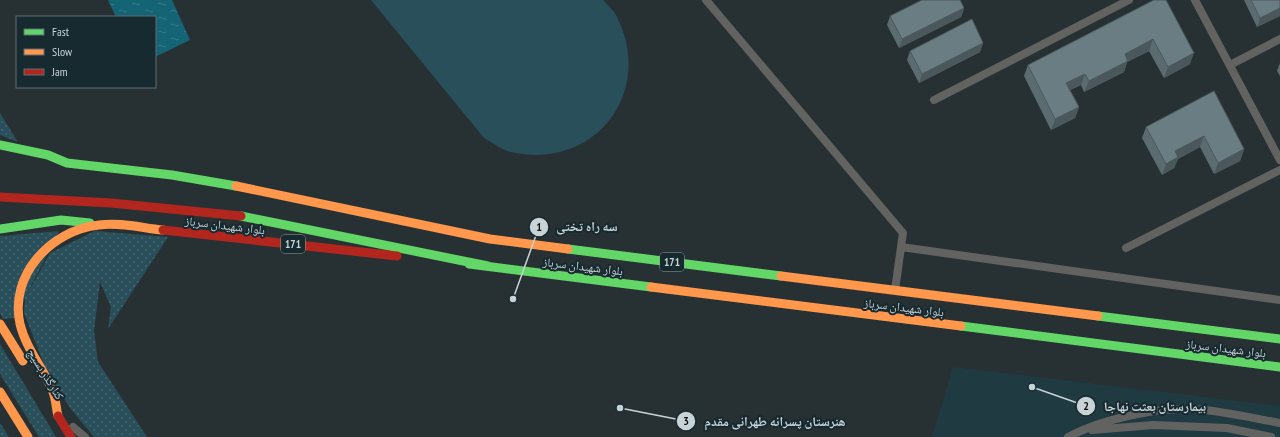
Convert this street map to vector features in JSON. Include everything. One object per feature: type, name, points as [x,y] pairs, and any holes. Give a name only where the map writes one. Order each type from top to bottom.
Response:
[{"type":"main road","name":"بلوار شهیدان سرباز","points":[[0,146],[48,155],[67,163],[172,175],[245,187],[490,239],[1280,339]]},
{"type":"main road","points":[[42,164],[67,163]]},
{"type":"main road","points":[[0,197],[126,204],[238,215],[488,266]]},
{"type":"main road","points":[[0,229],[61,220],[81,221],[97,224]]},
{"type":"main road","name":"بلوار شهیدان سرباز","points":[[58,416],[53,392],[24,339],[19,315],[20,294],[25,277],[32,263],[41,252],[53,242],[65,235],[97,224],[488,266],[1280,367]]},
{"type":"main road","name":"کنارگذر بسیج","points":[[0,324],[29,370]]},
{"type":"main road","name":"کنارگذر بسیج","points":[[42,390],[71,437]]},
{"type":"main road","points":[[0,392],[28,437]]},
{"type":"lane","points":[[706,0],[903,233],[894,290]]},
{"type":"lane","points":[[934,100],[1129,0]]},
{"type":"lane","points":[[1195,0],[1280,160]]},
{"type":"lane","points":[[1230,65],[1280,39]]},
{"type":"lane","points":[[1126,248],[1280,170]]},
{"type":"lane","points":[[901,247],[1280,300]]},
{"type":"lane","points":[[1068,437],[1079,431],[1134,413],[1195,409],[1280,423]]},
{"type":"lane","points":[[58,416],[85,437]]},
{"type":"lane","points":[[1079,431],[1153,425],[1227,428],[1272,437]]},
{"type":"shaded area","points":[[371,0],[603,0],[613,10],[617,17],[627,45],[628,73],[622,98],[609,120],[591,138],[568,150],[541,155],[508,151],[484,138]]},
{"type":"shaded area","points":[[0,113],[18,142],[0,135]]},
{"type":"shaded area","points":[[59,231],[15,318],[3,319],[0,313],[0,236]]},
{"type":"shaded area","points":[[95,231],[168,237],[108,329],[111,307],[100,282],[94,331],[98,362],[147,437],[94,437],[70,408],[45,367],[24,313],[25,298],[50,253]]},
{"type":"shaded area","points":[[0,344],[56,437],[39,437],[0,374]]},
{"type":"shaded area","points":[[953,367],[1280,406],[1280,437],[932,437]]},
{"type":"shaded area","points":[[0,423],[9,437],[0,437]]},
{"type":"water","points":[[108,0],[172,0],[190,40],[156,57],[156,16],[116,16]]},
{"type":"building","points":[[922,0],[960,0],[964,8],[902,39],[890,16]]},
{"type":"building","points":[[1154,0],[1166,0],[1194,53],[1168,67],[1153,39],[1125,54],[1128,61],[1089,81],[1085,74],[1066,83],[1079,107],[1055,119],[1028,65]]},
{"type":"building","points":[[1251,0],[1280,0],[1280,8],[1260,18]]},
{"type":"building","points":[[972,19],[983,43],[922,74],[910,51]]},
{"type":"building","points":[[1214,91],[1244,149],[1218,163],[1204,136],[1175,151],[1178,157],[1166,164],[1146,127]]},
{"type":"traffic: fast","points":[[0,145],[48,155],[67,163],[172,175],[236,186]]},
{"type":"traffic: fast","points":[[241,216],[488,266]]},
{"type":"traffic: fast","points":[[0,229],[61,220],[90,223]]},
{"type":"traffic: fast","points":[[568,249],[781,276]]},
{"type":"traffic: fast","points":[[469,264],[651,287]]},
{"type":"traffic: fast","points":[[1098,316],[1280,339]]},
{"type":"traffic: fast","points":[[961,326],[1280,367]]},
{"type":"traffic: slow","points":[[236,186],[490,239],[568,249]]},
{"type":"traffic: slow","points":[[58,416],[53,392],[26,342],[20,324],[18,306],[21,289],[28,272],[37,258],[50,246],[65,236],[81,229],[99,225],[115,224],[163,230]]},
{"type":"traffic: slow","points":[[781,276],[1098,316]]},
{"type":"traffic: slow","points":[[651,287],[961,326]]},
{"type":"traffic: slow","points":[[0,324],[23,361]]},
{"type":"traffic: slow","points":[[0,392],[28,437]]},
{"type":"traffic: jam","points":[[0,197],[111,203],[241,216]]},
{"type":"traffic: jam","points":[[163,230],[397,256]]},
{"type":"traffic: jam","points":[[58,416],[71,437]]},
{"type":"place","name":"سه راه تختی","points":[[513,299]]},
{"type":"place","name":"بیمارستان بعثت نهاجا","points":[[1032,387]]},
{"type":"place","name":"هنرستان پسرانه طهرانی مقدم","points":[[620,408]]}]
